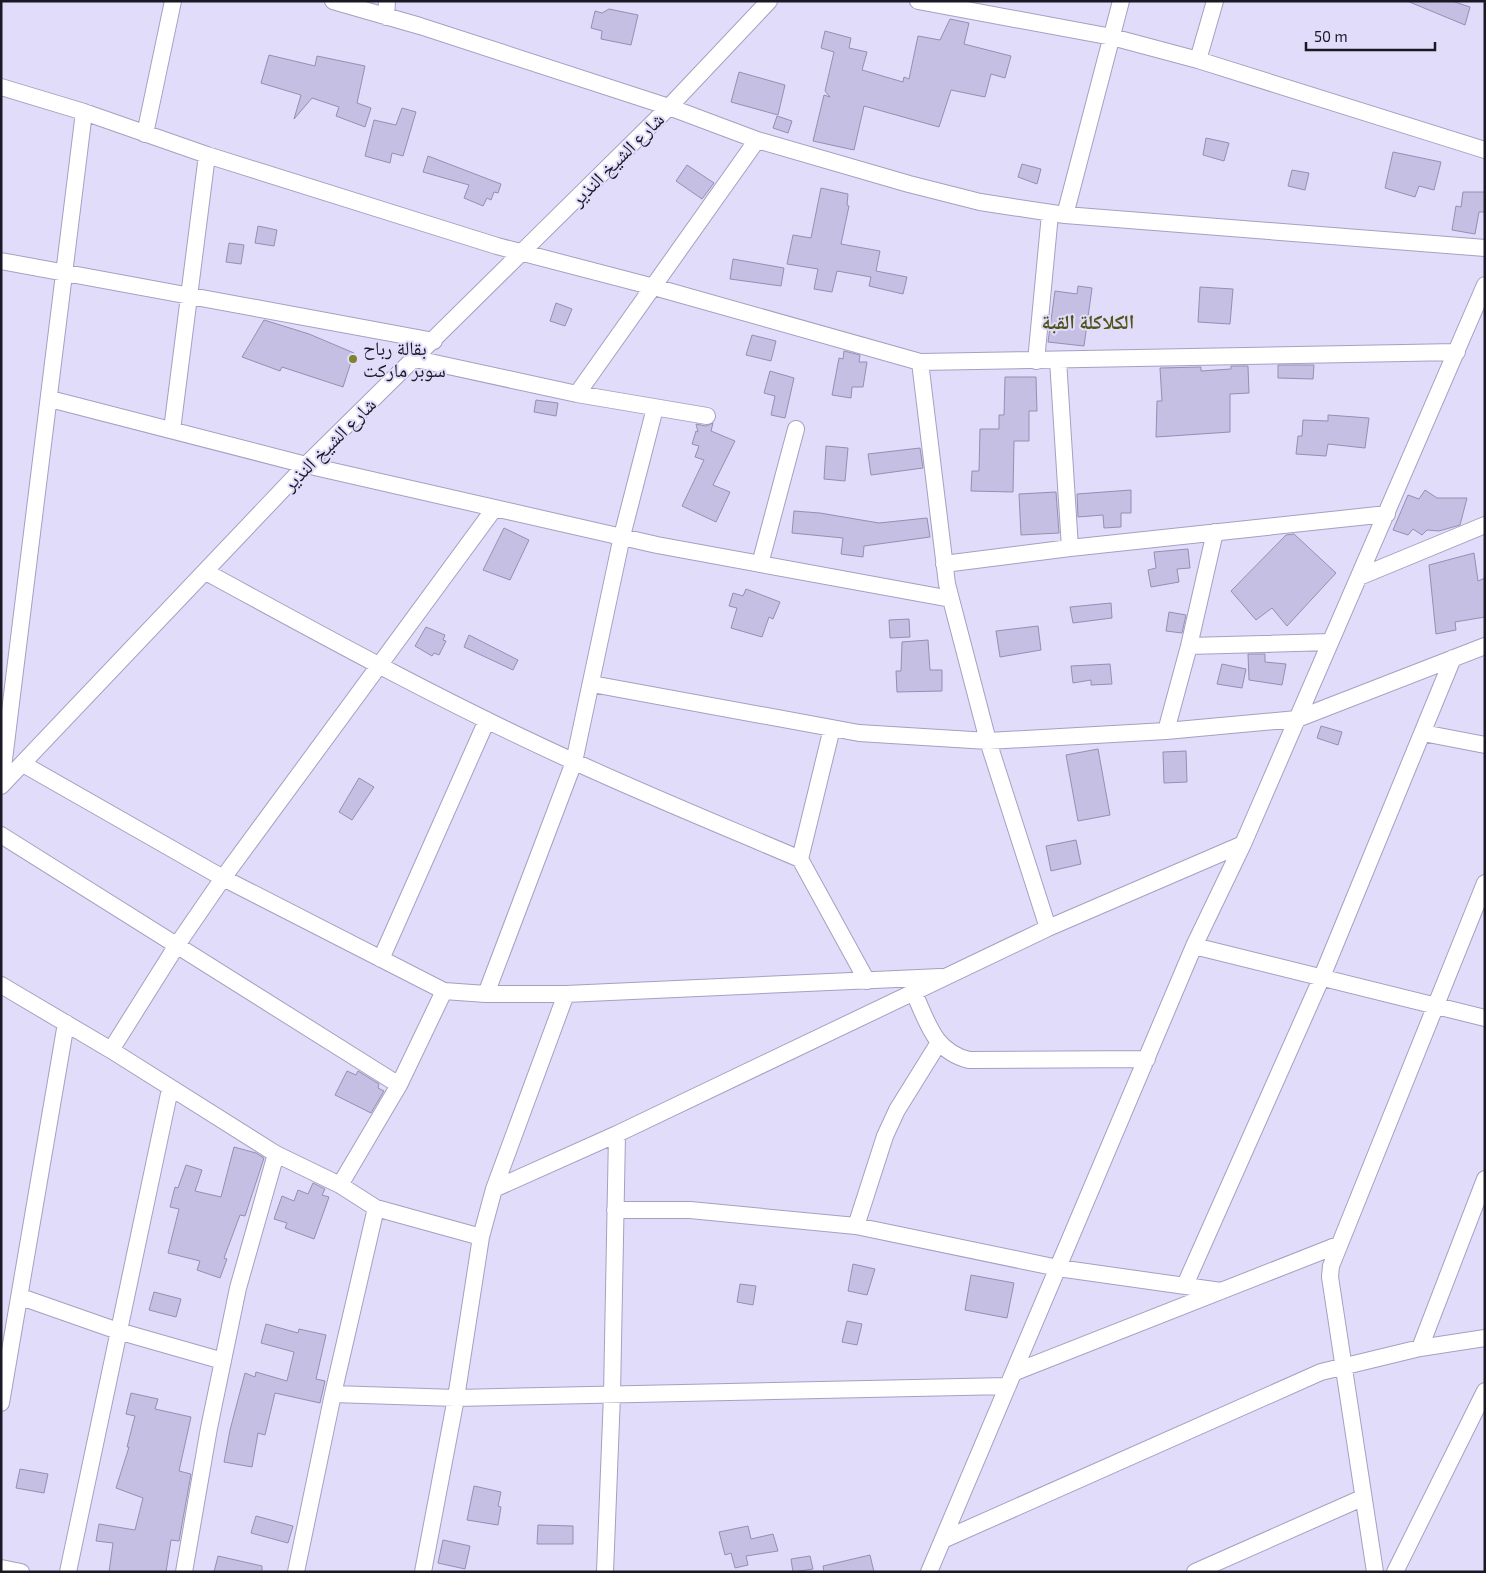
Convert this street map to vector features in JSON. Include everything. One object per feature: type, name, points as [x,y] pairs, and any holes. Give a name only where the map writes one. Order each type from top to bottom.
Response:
[{"type":"street","points":[[145,134],[173,1]]},
{"type":"street","points":[[333,1],[386,9],[669,107],[757,140],[909,184],[980,202],[1058,215],[1485,248]]},
{"type":"street","name":"شارع الشيخ النذير","points":[[1,785],[306,465],[434,341],[669,107],[769,1]]},
{"type":"street","points":[[918,1],[1112,37],[1198,60],[1485,150]]},
{"type":"street","points":[[1036,361],[1058,215],[1112,37],[1121,1]]},
{"type":"street","points":[[1198,60],[1215,1]]},
{"type":"street","points":[[1,87],[84,112],[207,155],[523,252],[920,362],[1458,352]]},
{"type":"street","points":[[1,785],[66,272],[84,112]]},
{"type":"street","points":[[577,394],[757,140]]},
{"type":"street","points":[[172,430],[207,155]]},
{"type":"street","points":[[1,261],[434,341]]},
{"type":"street","points":[[929,1572],[945,1539],[1194,946],[1243,844],[1458,352],[1485,285]]},
{"type":"street","points":[[416,358],[577,394],[707,416]]},
{"type":"street","points":[[1058,360],[1070,548]]},
{"type":"street","points":[[920,362],[944,564],[950,599],[988,740],[1048,928]]},
{"type":"street","points":[[50,399],[306,465],[494,509],[760,564],[950,599]]},
{"type":"street","points":[[486,994],[574,762],[622,536],[655,408]]},
{"type":"street","points":[[760,564],[796,429]]},
{"type":"street","points":[[111,1050],[177,945],[223,878],[494,509]]},
{"type":"street","points":[[944,564],[1070,548],[1387,514]]},
{"type":"street","points":[[1359,577],[1485,525]]},
{"type":"street","points":[[1166,731],[1189,646],[1215,532]]},
{"type":"street","points":[[206,572],[380,666],[486,720],[574,762],[800,859],[867,981]]},
{"type":"street","points":[[1189,646],[1330,642]]},
{"type":"street","points":[[592,684],[859,733],[988,740],[1166,731],[1297,719],[1485,646]]},
{"type":"street","points":[[1185,1285],[1321,978],[1453,658]]},
{"type":"street","points":[[381,959],[486,720]]},
{"type":"street","points":[[800,859],[832,728]]},
{"type":"street","points":[[1423,733],[1485,745]]},
{"type":"street","points":[[22,764],[223,878],[444,992],[566,994],[941,977]]},
{"type":"street","points":[[1,835],[399,1085]]},
{"type":"street","points":[[494,1189],[617,1134],[941,977],[1048,928],[1243,844]]},
{"type":"street","points":[[1375,1572],[1342,1366],[1330,1277],[1331,1266],[1485,883]]},
{"type":"street","points":[[1194,946],[1485,1018]]},
{"type":"street","points":[[1,985],[111,1050],[170,1089],[276,1154],[340,1185],[376,1208],[481,1237]]},
{"type":"street","points":[[913,991],[938,1044],[956,1057],[969,1060],[1147,1059]]},
{"type":"street","points":[[340,1185],[399,1085],[444,992]]},
{"type":"street","points":[[422,1572],[456,1398],[481,1237],[494,1189],[566,994]]},
{"type":"street","points":[[1,1404],[21,1297],[66,1023]]},
{"type":"street","points":[[856,1226],[885,1136],[896,1110],[938,1044]]},
{"type":"street","points":[[68,1572],[170,1089]]},
{"type":"street","points":[[604,1572],[612,1395],[617,1134]]},
{"type":"street","points":[[184,1572],[222,1361],[248,1248],[276,1154]]},
{"type":"street","points":[[1420,1348],[1485,1179]]},
{"type":"street","points":[[296,1572],[333,1394],[376,1208]]},
{"type":"street","points":[[615,1210],[690,1210],[856,1226],[1058,1268],[1221,1291]]},
{"type":"street","points":[[333,1394],[456,1398],[612,1395],[1012,1379],[1221,1291],[1338,1245]]},
{"type":"street","points":[[21,1297],[118,1331],[222,1361]]},
{"type":"street","points":[[945,1539],[1322,1372],[1420,1348],[1485,1338]]},
{"type":"street","points":[[1396,1572],[1485,1391]]},
{"type":"street","points":[[1195,1572],[1362,1498]]},
{"type":"street","points":[[1,1568],[21,1572]]},
{"type":"building","points":[[1407,1],[1452,1],[1470,7],[1465,25]]},
{"type":"building","points":[[609,9],[638,15],[631,45],[601,39],[602,31],[591,28],[595,11],[602,13]]},
{"type":"building","points":[[950,19],[969,23],[964,44],[1011,56],[1005,78],[991,74],[985,97],[951,90],[939,127],[864,106],[854,150],[813,141],[824,95],[830,97],[825,91],[834,52],[821,48],[825,31],[851,38],[849,48],[867,52],[862,70],[903,82],[904,77],[909,79],[918,36],[940,40]]},
{"type":"building","points":[[269,55],[315,66],[317,56],[365,66],[357,103],[371,108],[365,127],[336,116],[339,107],[312,98],[294,119],[301,95],[261,83]]},
{"type":"building","points":[[739,72],[785,85],[778,115],[731,102]]},
{"type":"building","points":[[402,108],[416,112],[403,156],[392,153],[390,163],[365,156],[374,120],[396,125]]},
{"type":"building","points":[[777,116],[792,121],[788,133],[773,128]]},
{"type":"building","points":[[1206,138],[1229,143],[1224,161],[1203,155]]},
{"type":"building","points":[[1393,152],[1441,162],[1434,190],[1419,186],[1415,197],[1385,188]]},
{"type":"building","points":[[428,156],[501,184],[498,193],[494,192],[491,200],[487,198],[483,206],[464,198],[469,185],[423,172]]},
{"type":"building","points":[[1022,164],[1041,169],[1037,184],[1018,177]]},
{"type":"building","points":[[687,165],[714,183],[702,199],[676,181]]},
{"type":"building","points":[[1292,170],[1309,173],[1305,190],[1288,186]]},
{"type":"building","points":[[821,188],[848,194],[847,205],[849,206],[841,244],[880,251],[876,271],[907,277],[903,294],[869,286],[871,277],[837,271],[832,292],[814,289],[818,269],[787,264],[793,235],[811,238]]},
{"type":"building","points":[[1463,192],[1485,192],[1485,212],[1479,212],[1475,234],[1452,230],[1456,206],[1461,207]]},
{"type":"building","points":[[258,226],[277,230],[274,246],[255,243]]},
{"type":"building","points":[[229,243],[244,245],[241,264],[226,262]]},
{"type":"building","points":[[733,259],[784,268],[781,286],[730,279]]},
{"type":"building","points":[[1078,286],[1092,288],[1084,346],[1048,342],[1055,291],[1077,294]]},
{"type":"building","points":[[1200,287],[1233,289],[1230,324],[1198,322]]},
{"type":"building","points":[[556,303],[572,309],[565,326],[550,321]]},
{"type":"building","points":[[264,320],[309,334],[354,353],[343,387],[282,367],[280,371],[242,357]]},
{"type":"building","points":[[752,335],[776,341],[771,361],[746,355]]},
{"type":"building","points":[[844,351],[860,355],[859,362],[867,362],[863,387],[852,387],[851,398],[832,395],[839,358],[843,359]]},
{"type":"building","points":[[1278,365],[1314,365],[1313,379],[1278,378]]},
{"type":"building","points":[[1231,366],[1248,366],[1249,393],[1230,394],[1230,432],[1156,437],[1157,401],[1162,401],[1160,368],[1201,367],[1201,371],[1231,369]]},
{"type":"building","points":[[770,371],[794,378],[785,418],[771,415],[775,396],[764,393]]},
{"type":"building","points":[[1005,377],[1036,377],[1037,411],[1029,411],[1029,441],[1014,441],[1013,492],[971,491],[972,471],[979,471],[980,429],[999,429],[999,415],[1004,415]]},
{"type":"building","points":[[536,400],[558,403],[556,416],[534,412]]},
{"type":"building","points":[[1328,415],[1369,418],[1365,448],[1328,444],[1326,456],[1296,454],[1298,436],[1302,436],[1303,420],[1328,421]]},
{"type":"building","points":[[713,423],[711,431],[735,441],[713,485],[730,492],[716,522],[682,506],[704,460],[695,457],[699,446],[692,444],[696,431],[698,432],[696,424],[706,426]]},
{"type":"building","points":[[826,446],[848,448],[845,481],[824,479]]},
{"type":"building","points":[[920,448],[923,468],[871,475],[868,454]]},
{"type":"building","points":[[1131,490],[1131,513],[1121,513],[1121,527],[1104,528],[1103,515],[1078,517],[1077,494]]},
{"type":"building","points":[[1425,490],[1437,498],[1467,498],[1460,525],[1439,531],[1427,530],[1422,535],[1413,529],[1408,535],[1393,530],[1408,495],[1419,499]]},
{"type":"building","points":[[1056,492],[1059,533],[1021,535],[1019,494]]},
{"type":"building","points":[[794,511],[820,513],[879,523],[927,518],[930,537],[864,546],[863,557],[841,554],[843,538],[792,533]]},
{"type":"building","points":[[504,528],[529,540],[510,580],[483,570]]},
{"type":"building","points":[[1294,534],[1336,573],[1287,626],[1272,608],[1256,620],[1231,591],[1286,535]]},
{"type":"building","points":[[1188,549],[1190,568],[1177,569],[1179,582],[1151,587],[1148,570],[1156,568],[1154,552]]},
{"type":"building","points":[[1474,553],[1478,581],[1485,578],[1485,617],[1455,622],[1456,630],[1436,634],[1429,565]]},
{"type":"building","points":[[746,589],[780,602],[773,619],[769,617],[762,637],[731,628],[737,608],[729,606],[733,593],[743,596]]},
{"type":"building","points":[[1111,603],[1112,618],[1073,623],[1070,607]]},
{"type":"building","points":[[1169,612],[1186,615],[1182,633],[1166,631]]},
{"type":"building","points":[[909,619],[910,637],[890,638],[889,620]]},
{"type":"building","points":[[1038,626],[1041,650],[1000,657],[996,631]]},
{"type":"building","points":[[426,627],[445,635],[443,640],[446,641],[439,655],[434,653],[432,656],[415,646]]},
{"type":"building","points":[[469,635],[518,660],[513,670],[464,647]]},
{"type":"building","points":[[928,640],[930,670],[942,670],[942,691],[897,692],[896,671],[901,671],[902,642]]},
{"type":"building","points":[[1248,654],[1265,654],[1265,662],[1286,664],[1282,685],[1249,680]]},
{"type":"building","points":[[1110,664],[1112,684],[1091,685],[1091,680],[1073,683],[1071,666]]},
{"type":"building","points":[[1222,664],[1246,669],[1242,688],[1217,684]]},
{"type":"building","points":[[1321,726],[1342,732],[1338,745],[1317,738]]},
{"type":"building","points":[[1098,749],[1110,815],[1078,821],[1066,755]]},
{"type":"building","points":[[1186,751],[1187,782],[1164,783],[1163,752]]},
{"type":"building","points":[[359,778],[374,787],[352,820],[339,812]]},
{"type":"building","points":[[1076,840],[1081,864],[1051,871],[1046,846]]},
{"type":"building","points":[[347,1071],[356,1075],[358,1071],[379,1084],[378,1088],[384,1091],[371,1113],[335,1095]]},
{"type":"building","points":[[234,1147],[256,1153],[264,1158],[245,1216],[240,1215],[224,1258],[227,1259],[220,1278],[197,1270],[200,1261],[168,1253],[179,1209],[170,1207],[175,1187],[178,1188],[186,1165],[202,1170],[195,1191],[221,1197]]},
{"type":"building","points":[[313,1183],[325,1189],[322,1195],[329,1197],[314,1239],[285,1228],[287,1223],[274,1219],[282,1196],[294,1201],[298,1190],[308,1194]]},
{"type":"building","points":[[853,1264],[875,1269],[867,1295],[848,1291]]},
{"type":"building","points":[[971,1275],[1014,1283],[1007,1318],[965,1310]]},
{"type":"building","points":[[740,1284],[756,1286],[753,1305],[737,1302]]},
{"type":"building","points":[[154,1292],[181,1299],[176,1317],[149,1310]]},
{"type":"building","points":[[847,1321],[862,1324],[857,1345],[842,1342]]},
{"type":"building","points":[[266,1324],[298,1333],[299,1329],[326,1335],[316,1379],[325,1381],[320,1403],[275,1393],[265,1435],[258,1433],[252,1467],[224,1462],[230,1430],[245,1373],[255,1377],[256,1372],[287,1381],[294,1352],[261,1343]]},
{"type":"building","points":[[131,1393],[158,1399],[155,1409],[191,1417],[179,1471],[191,1474],[179,1541],[171,1540],[166,1572],[109,1572],[113,1543],[96,1541],[99,1524],[135,1530],[143,1498],[116,1488],[129,1447],[127,1447],[135,1416],[126,1414]]},
{"type":"building","points":[[20,1469],[48,1474],[44,1493],[16,1488]]},
{"type":"building","points":[[474,1486],[501,1492],[498,1506],[501,1507],[498,1525],[467,1520]]},
{"type":"building","points":[[256,1516],[293,1526],[288,1543],[251,1533]]},
{"type":"building","points":[[538,1525],[573,1526],[573,1544],[537,1544]]},
{"type":"building","points":[[748,1526],[751,1539],[773,1534],[778,1551],[746,1556],[748,1565],[735,1568],[731,1553],[725,1555],[719,1532]]},
{"type":"building","points":[[443,1540],[470,1546],[465,1569],[438,1563]]},
{"type":"building","points":[[870,1555],[874,1572],[824,1572],[823,1566]]},
{"type":"building","points":[[218,1556],[262,1566],[262,1572],[214,1572]]},
{"type":"building","points":[[810,1556],[813,1569],[793,1572],[791,1559]]},
{"type":"place","name":"بقالة رباح سوبر ماركت","points":[[353,359]]},
{"type":"district","name":"الكلاكلة القبة","points":[[1088,322]]}]
